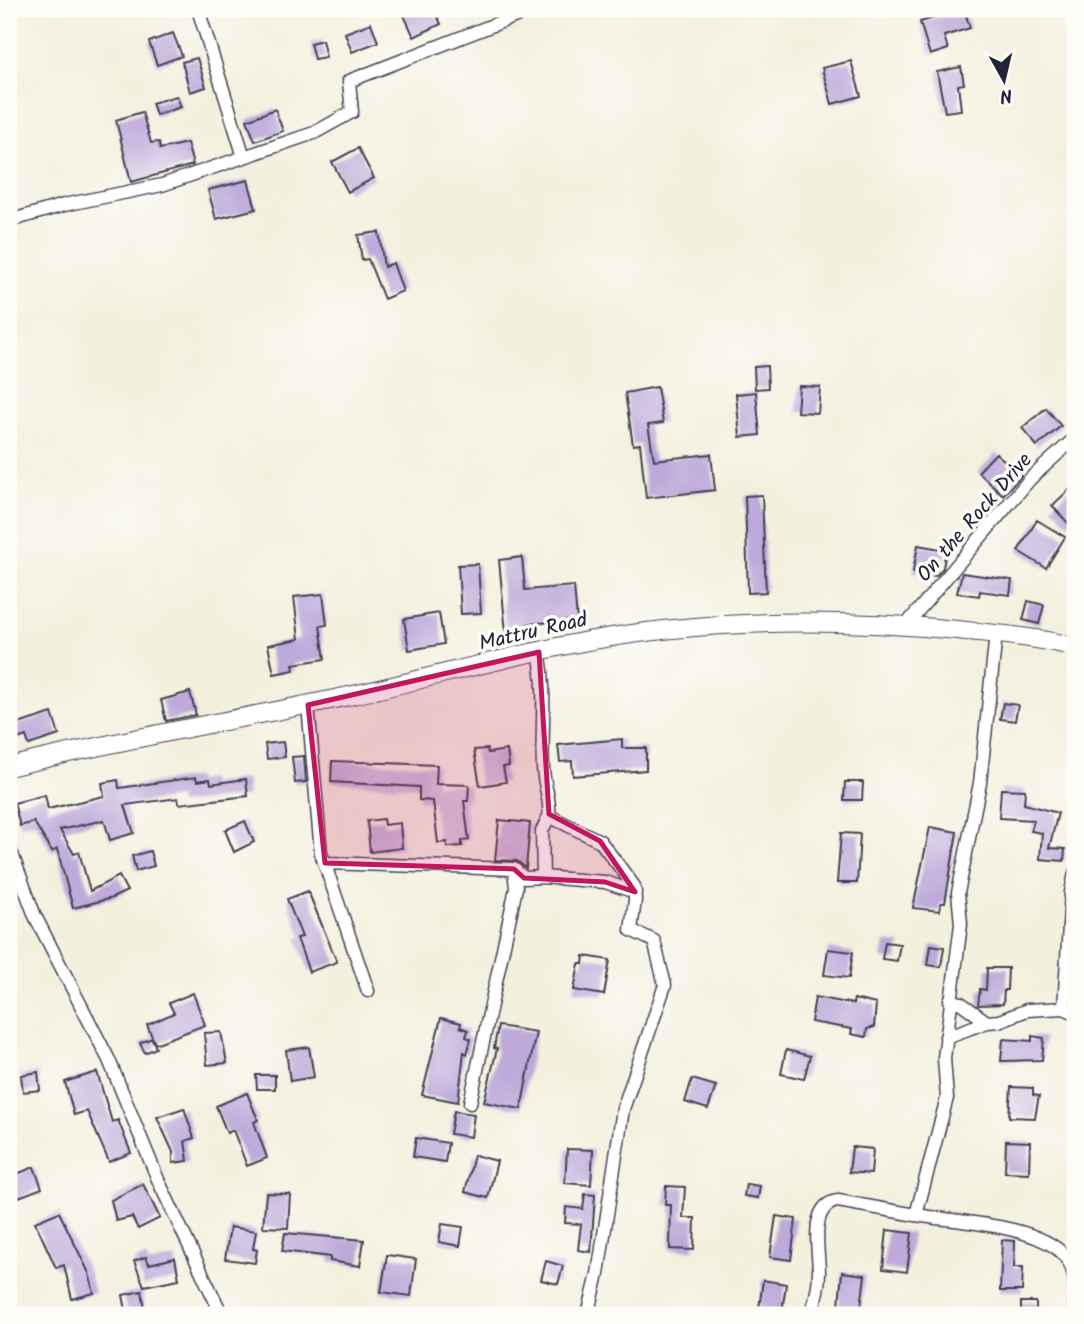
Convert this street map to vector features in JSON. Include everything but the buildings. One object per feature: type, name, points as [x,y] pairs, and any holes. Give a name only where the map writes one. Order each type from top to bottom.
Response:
[{"type":"main road","name":"Mattru Road","points":[[9,767],[138,736],[308,705],[565,645],[680,628],[747,624],[906,625],[996,634],[1075,647]]},
{"type":"street","points":[[198,9],[244,157]]},
{"type":"street","points":[[9,221],[64,205],[162,185],[314,133],[352,112],[349,81],[534,9]]},
{"type":"street","name":"On the Rock Drive","points":[[906,625],[1030,479],[1075,438]]},
{"type":"street","points":[[916,1216],[947,1098],[946,1037],[961,924],[958,893],[980,783],[996,634]]},
{"type":"street","points":[[539,652],[545,698],[543,771],[550,805],[549,816],[542,831],[543,877]]},
{"type":"street","points":[[308,705],[321,853],[368,991]]},
{"type":"street","points":[[549,816],[600,841],[635,892],[631,930],[654,941],[658,946],[665,985],[623,1109],[598,1274],[588,1315]]},
{"type":"street","points":[[9,846],[35,916],[109,1060],[159,1182],[222,1315]]},
{"type":"street","points":[[325,863],[514,869],[524,878],[605,882],[635,892]]},
{"type":"street","points":[[470,1103],[516,888],[514,869]]},
{"type":"street","points":[[946,1037],[987,1021],[999,1021],[1027,1010],[1070,1010],[1071,892],[1075,873]]},
{"type":"street","points":[[950,1000],[961,1003],[987,1021]]},
{"type":"street","points":[[811,1315],[818,1282],[816,1253],[823,1208],[830,1202],[838,1201],[1006,1230],[1041,1239],[1066,1257],[1074,1271],[1074,1315]]},
{"type":"highlighted area","points":[[539,652],[549,814],[600,841],[635,892],[605,882],[524,878],[514,869],[325,863],[308,705]]}]
